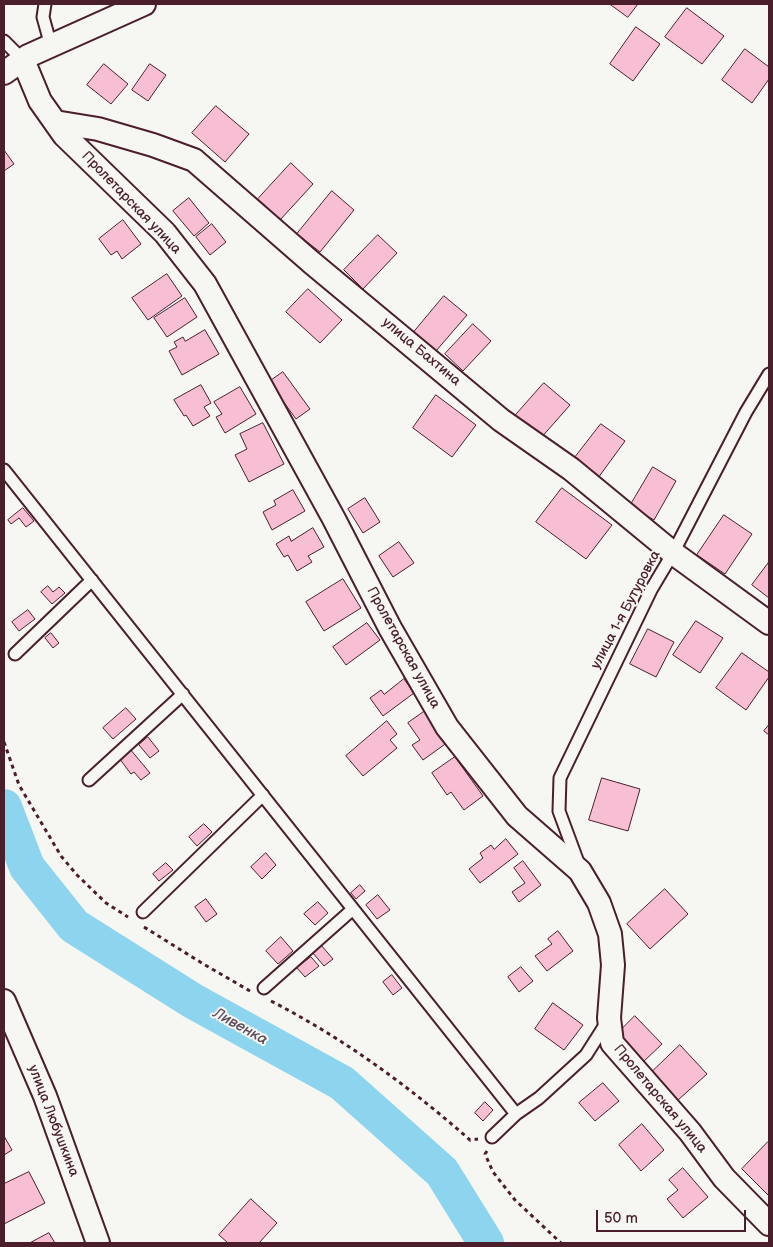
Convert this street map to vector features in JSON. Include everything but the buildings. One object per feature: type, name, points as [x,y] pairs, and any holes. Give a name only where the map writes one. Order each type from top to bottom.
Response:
[{"type":"street","points":[[4,74],[23,60],[51,46],[144,4]]},
{"type":"street","name":"Пролетарская улица","points":[[23,60],[40,101],[64,135],[165,233],[205,284],[330,511],[390,628],[447,727],[517,816],[580,871],[599,903],[610,934],[613,964],[609,1018],[612,1043],[690,1132],[724,1178],[769,1224]]},
{"type":"street","name":"улица Бахтина","points":[[55,122],[98,129],[153,145],[194,160],[311,262],[502,420],[571,469],[673,553],[769,623]]},
{"type":"street","name":"улица Любушкина","points":[[4,1001],[45,1096],[98,1243]]},
{"type":"lane","points":[[45,4],[43,16],[51,46]]},
{"type":"lane","points":[[4,41],[23,60]]},
{"type":"lane","name":"улица 1-я Бутуровка","points":[[580,871],[579,863],[559,811],[560,778],[651,590],[673,553],[746,412],[769,374]]},
{"type":"lane","points":[[4,470],[516,1114]]},
{"type":"lane","points":[[16,654],[92,580]]},
{"type":"lane","points":[[89,780],[183,694]]},
{"type":"lane","points":[[143,912],[263,795]]},
{"type":"lane","points":[[262,993],[353,909]]},
{"type":"lane","points":[[492,1138],[516,1114],[538,1098],[586,1055],[609,1018]]},
{"type":"path","points":[[4,742],[19,785],[61,856],[77,875],[106,903],[129,918]]},
{"type":"path","points":[[136,923],[205,965],[262,993],[341,1041],[416,1096],[470,1140],[492,1138],[485,1154],[493,1172],[515,1200],[560,1243]]},
{"type":"waterway","name":"Ливенка","points":[[4,807],[27,867],[74,926],[193,1001],[342,1083],[442,1172],[486,1243]]}]
